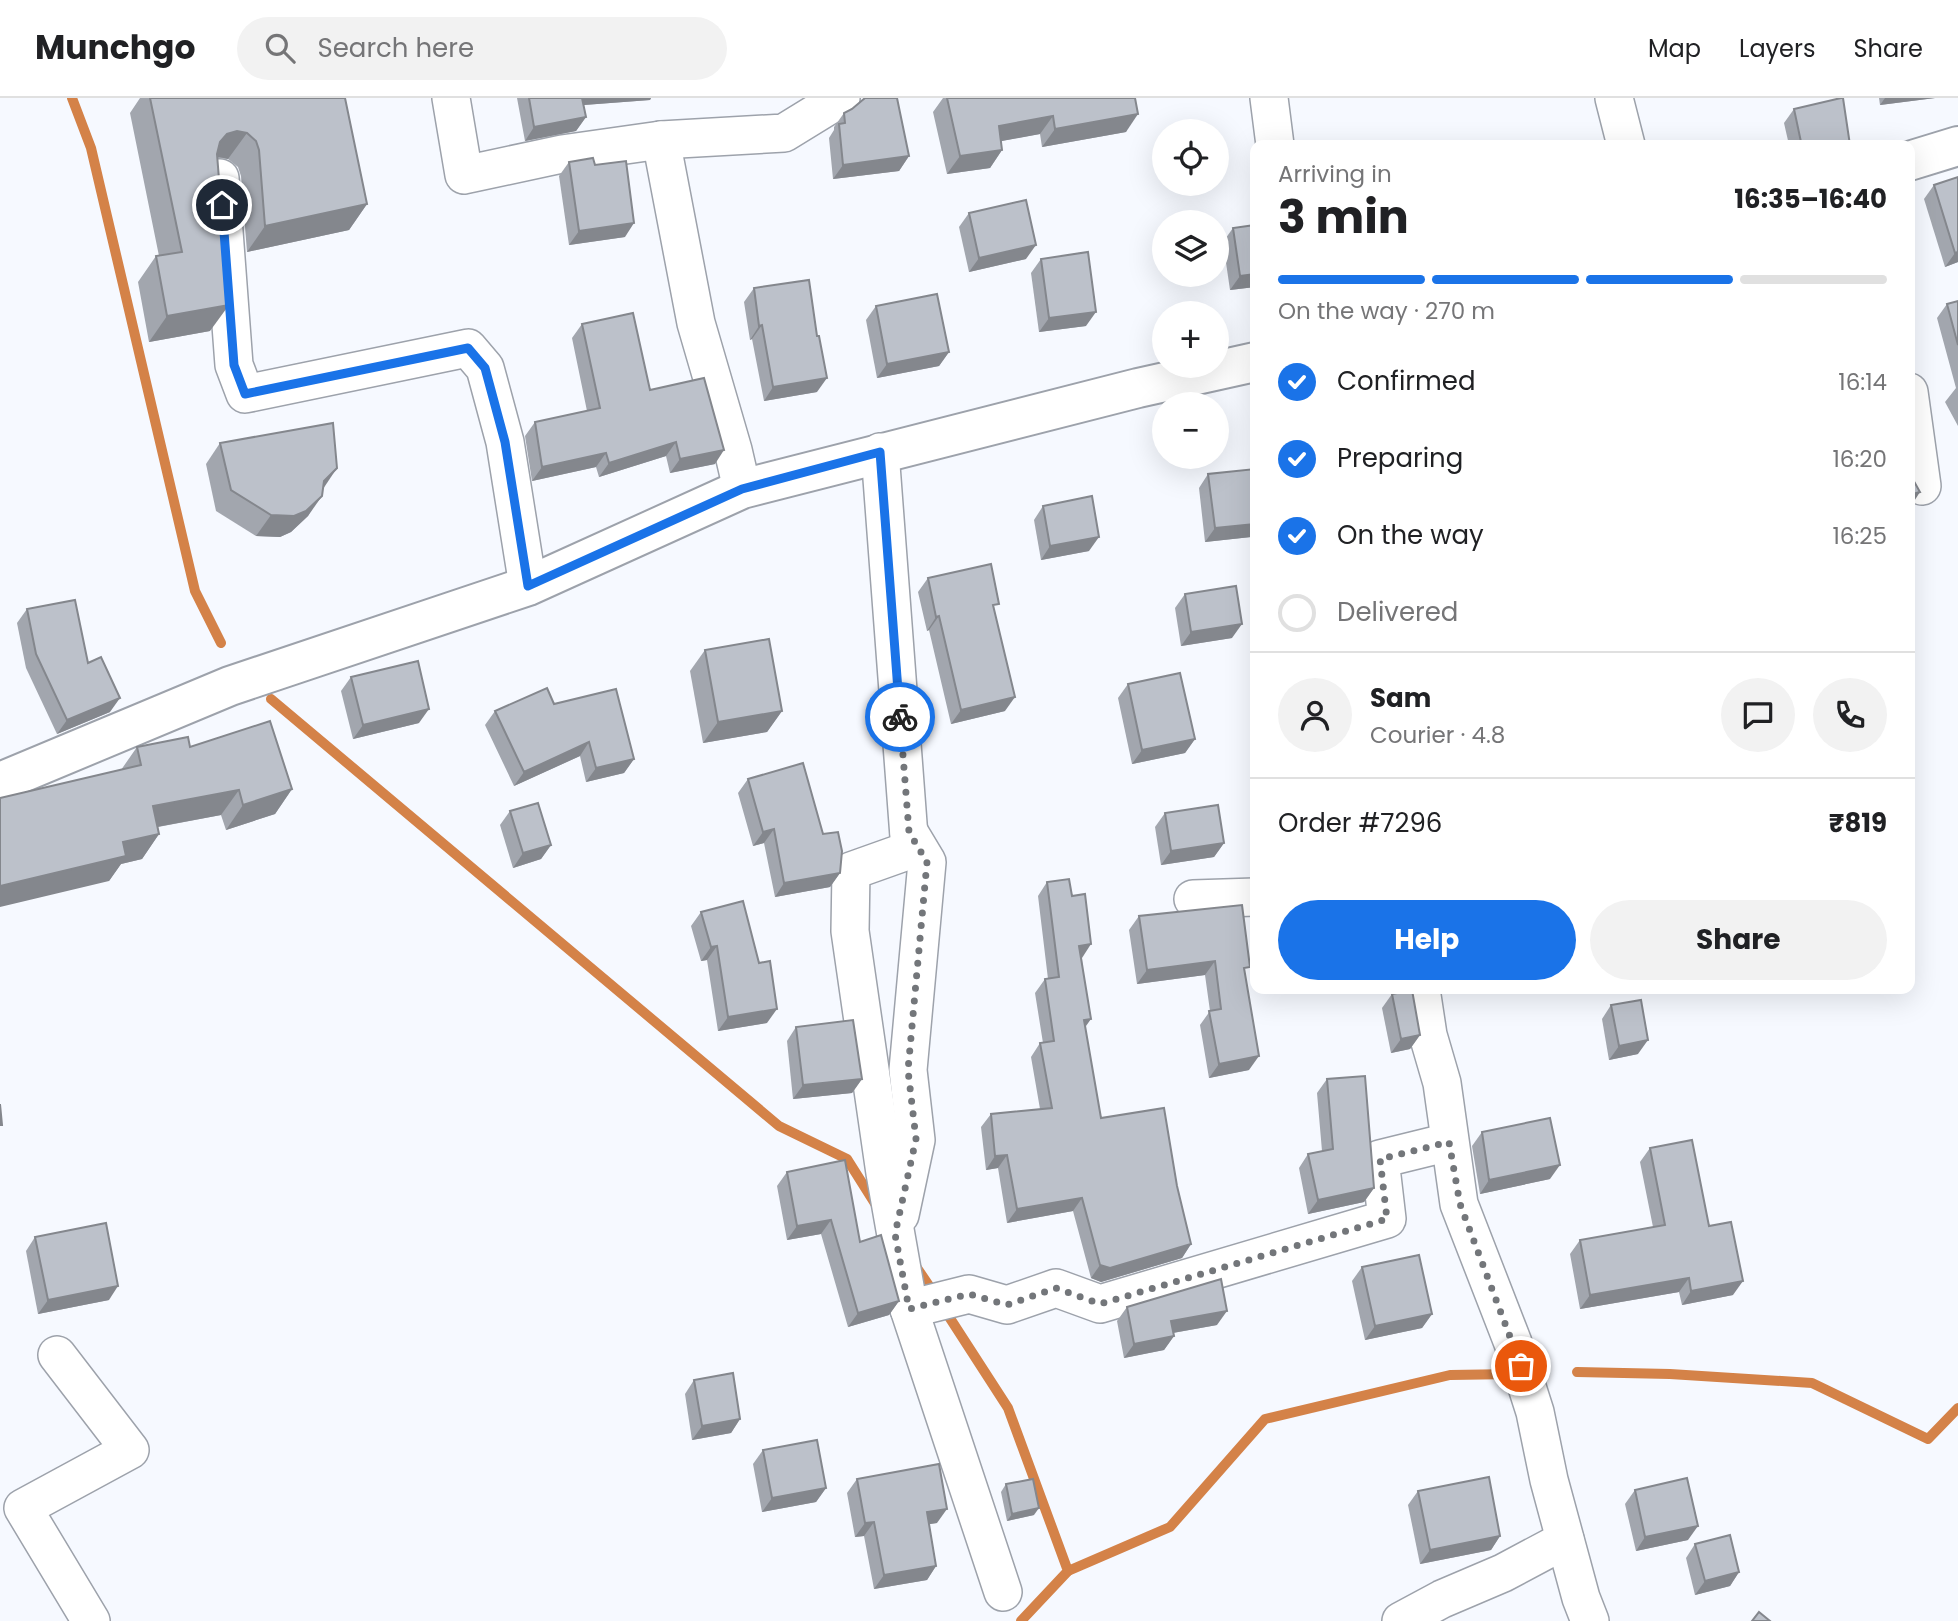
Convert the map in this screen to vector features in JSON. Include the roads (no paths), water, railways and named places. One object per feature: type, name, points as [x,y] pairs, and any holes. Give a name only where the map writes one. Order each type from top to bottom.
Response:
[{"type":"street","points":[[451,98],[464,175],[562,154],[661,140],[784,133],[841,98]]},
{"type":"street","points":[[1269,98],[1274,140]]},
{"type":"street","points":[[1614,98],[1625,140]]},
{"type":"street","points":[[661,140],[696,323],[742,489]]},
{"type":"street","points":[[1915,159],[1958,146]]},
{"type":"street","points":[[220,178],[234,365],[245,394],[468,348],[485,368],[505,442],[528,586]]},
{"type":"street","points":[[0,782],[230,686],[528,586],[742,489],[1138,388],[1250,363]]},
{"type":"street","points":[[1915,435],[1922,486]]},
{"type":"street","points":[[880,452],[909,850],[851,871],[849,931],[909,1309],[1003,1592]]},
{"type":"street","points":[[895,1234],[916,1139],[908,1070],[927,862],[909,832]]},
{"type":"street","points":[[1193,899],[1250,897]]},
{"type":"street","points":[[1422,994],[1428,1035],[1442,1083],[1460,1204],[1528,1389],[1565,1540],[1590,1621]]},
{"type":"street","points":[[909,1309],[969,1294],[1007,1305],[1056,1288],[1100,1304],[1387,1219],[1380,1159],[1449,1142]]},
{"type":"street","points":[[57,1355],[130,1450],[23,1508],[91,1621]]},
{"type":"street","points":[[1401,1621],[1503,1573],[1565,1540]]},
{"type":"waterway","points":[[72,98],[91,148],[195,591],[221,643]]},
{"type":"waterway","points":[[271,699],[779,1126],[847,1159],[876,1205]]},
{"type":"waterway","points":[[915,1265],[936,1296]]},
{"type":"waterway","points":[[944,1309],[1008,1408],[1068,1571],[1021,1621]]},
{"type":"waterway","points":[[1577,1372],[1670,1374],[1812,1383],[1928,1439],[1958,1408]]},
{"type":"waterway","points":[[1068,1571],[1170,1527],[1265,1419],[1450,1375],[1514,1374]]}]
